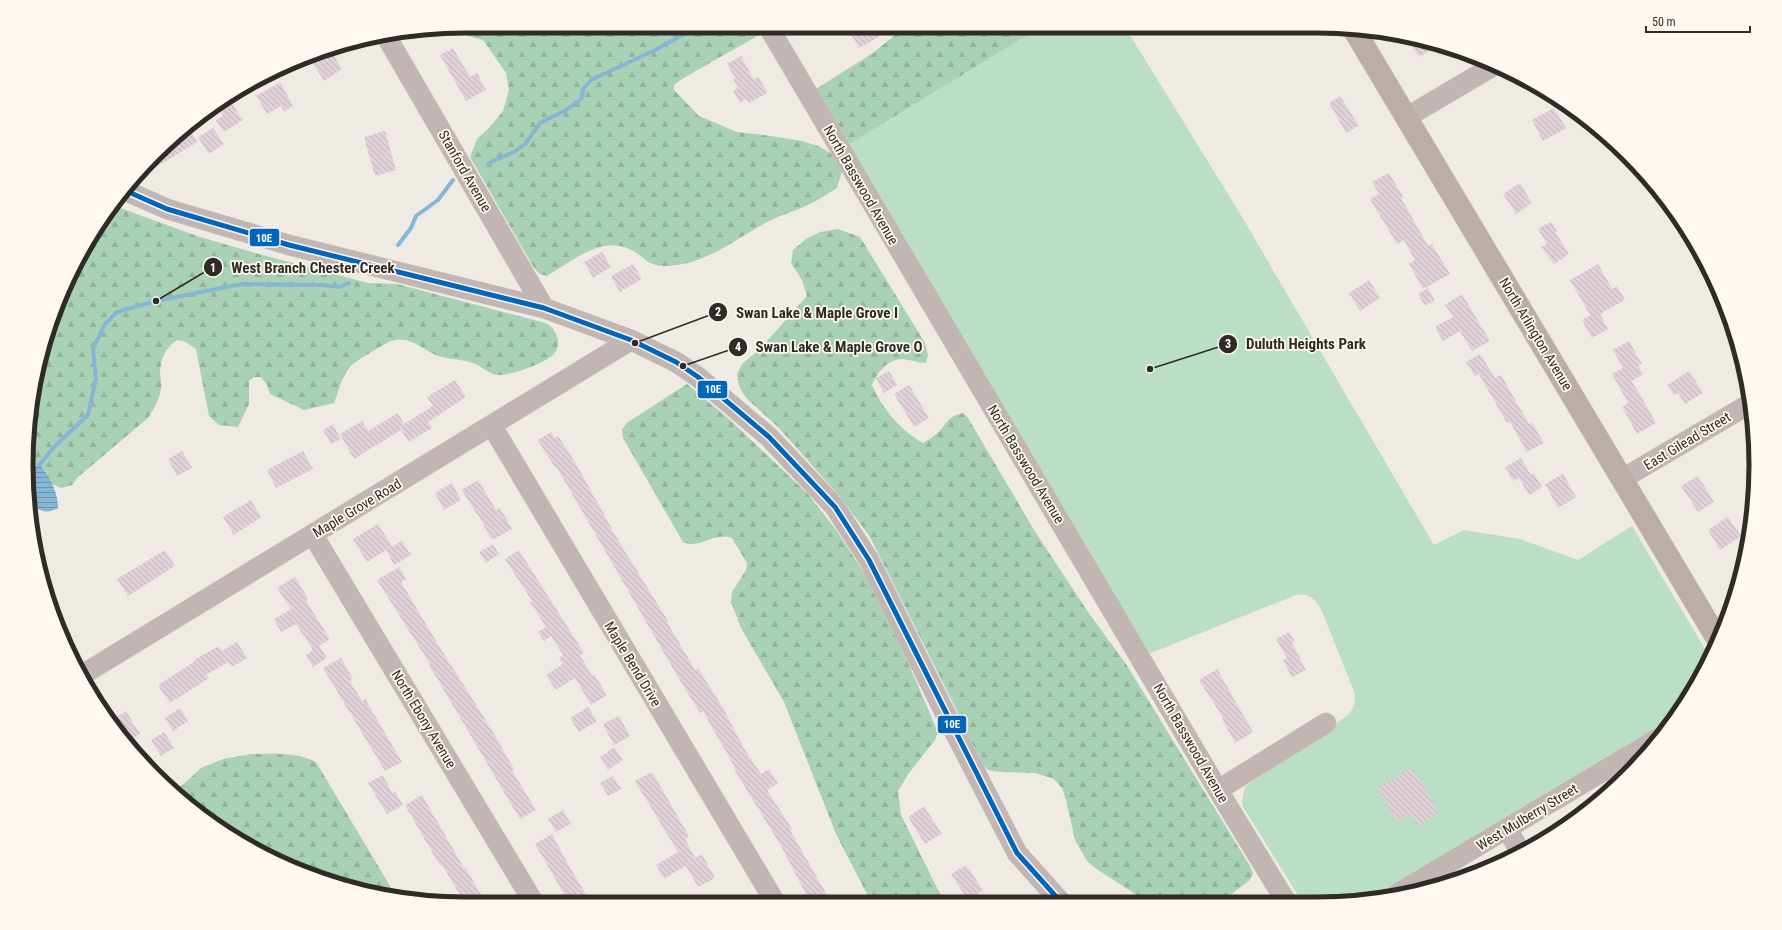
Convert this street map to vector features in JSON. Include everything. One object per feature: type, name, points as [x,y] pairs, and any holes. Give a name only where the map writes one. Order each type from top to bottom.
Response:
[{"type":"main road","name":"North Arlington Avenue","points":[[1357,35],[1714,634]]},
{"type":"street","name":"North Basswood Avenue","points":[[772,33],[1218,790],[1283,897]]},
{"type":"street","name":"Stanford Avenue","points":[[388,40],[544,308]]},
{"type":"street","points":[[1407,117],[1488,69]]},
{"type":"street","points":[[130,193],[167,209],[289,245],[544,308],[631,340],[676,362],[698,377],[769,437],[799,467],[834,507],[869,560],[1017,853],[1056,897]]},
{"type":"street","name":"Maple Grove Road","points":[[86,672],[631,340]]},
{"type":"street","name":"East Gilead Street","points":[[1622,479],[1745,407]]},
{"type":"street","name":"Maple Bend Drive","points":[[492,426],[771,897]]},
{"type":"street","name":"North Ebony Avenue","points":[[313,535],[530,897]]},
{"type":"street","points":[[1218,790],[1326,722]]},
{"type":"street","name":"West Mulberry Street","points":[[1408,887],[1645,746]]},
{"type":"street","points":[[1507,828],[1517,847]]},
{"type":"green space","points":[[458,33],[758,33],[759,35],[682,79],[674,85],[674,90],[699,116],[737,132],[802,141],[818,146],[834,155],[843,168],[837,188],[801,208],[771,220],[720,250],[694,261],[679,265],[659,266],[648,262],[635,252],[623,247],[612,245],[589,251],[547,276],[540,274],[534,268],[470,157],[477,139],[490,127],[503,111],[509,90],[506,73],[483,40]]},
{"type":"green space","points":[[897,33],[1031,33],[840,150],[808,94],[873,53]]},
{"type":"green space","points":[[1031,33],[1129,33],[1239,212],[1434,545],[1464,530],[1520,539],[1578,560],[1632,526],[1706,651],[1691,681],[1676,705],[1659,729],[1382,892],[1345,896],[1299,897],[1243,807],[1242,801],[1245,787],[1300,746],[1347,716],[1353,709],[1355,694],[1321,609],[1316,602],[1308,596],[1296,595],[1141,657],[840,150]]},
{"type":"green space","points":[[118,207],[197,236],[259,254],[368,283],[397,284],[544,323],[549,325],[555,331],[558,339],[556,351],[553,355],[542,362],[505,375],[496,375],[471,362],[435,355],[417,344],[398,339],[391,341],[369,353],[350,367],[342,380],[334,403],[304,410],[270,394],[267,385],[261,377],[254,377],[249,381],[249,404],[238,427],[219,425],[209,416],[196,349],[186,342],[177,340],[169,346],[164,354],[161,363],[160,393],[148,418],[78,477],[72,485],[61,488],[52,484],[46,471],[35,467],[33,469],[34,437],[41,381],[56,326],[66,300],[91,249]]},
{"type":"green space","points":[[838,229],[860,237],[925,343],[928,355],[926,363],[901,359],[891,362],[883,368],[872,385],[876,394],[886,410],[899,425],[923,443],[936,434],[956,415],[963,413],[968,418],[1034,530],[1088,612],[1126,664],[1250,866],[1253,873],[1250,880],[1227,897],[1140,897],[1095,868],[1087,861],[1075,840],[1062,788],[1054,779],[1035,773],[988,770],[980,762],[955,707],[870,537],[842,499],[778,427],[746,398],[739,386],[737,374],[742,364],[759,350],[807,296],[802,280],[791,263],[793,250],[806,239],[820,232]]},
{"type":"green space","points":[[687,384],[729,419],[808,494],[837,531],[864,573],[894,630],[938,732],[935,740],[909,773],[898,791],[901,815],[942,897],[868,897],[836,834],[784,702],[741,628],[731,602],[732,592],[746,570],[747,563],[732,538],[725,536],[695,544],[683,542],[623,438],[622,429],[628,422]]},
{"type":"green space","points":[[251,754],[276,754],[292,755],[316,762],[393,891],[381,889],[326,874],[274,852],[225,824],[202,808],[179,789],[201,768],[223,759]]},
{"type":"water","points":[[39,465],[50,478],[58,503],[58,508],[54,510],[43,511],[36,508],[33,469]]},
{"type":"building","points":[[850,33],[878,33],[880,36],[859,48]]},
{"type":"building","points":[[1410,43],[1432,49],[1419,57]]},
{"type":"building","points":[[453,48],[470,77],[477,73],[486,90],[466,101],[440,55]]},
{"type":"building","points":[[333,54],[342,69],[324,81],[312,62]]},
{"type":"building","points":[[741,56],[754,80],[759,77],[767,93],[749,103],[746,99],[740,103],[733,91],[738,88],[733,79],[735,78],[727,64]]},
{"type":"building","points":[[280,82],[293,106],[284,112],[281,106],[267,114],[256,96]]},
{"type":"building","points":[[1340,96],[1359,126],[1346,133],[1329,103]]},
{"type":"building","points":[[232,104],[243,120],[224,132],[216,120],[223,116],[221,112]]},
{"type":"building","points":[[1554,108],[1566,128],[1543,141],[1532,120]]},
{"type":"building","points":[[213,128],[224,144],[209,154],[198,137]]},
{"type":"building","points":[[191,131],[197,142],[148,172]]},
{"type":"building","points":[[385,131],[396,170],[375,176],[364,137]]},
{"type":"building","points":[[1389,173],[1428,246],[1432,244],[1450,274],[1423,289],[1409,264],[1415,260],[1404,240],[1397,244],[1370,199],[1379,194],[1372,182]]},
{"type":"building","points":[[1520,183],[1532,203],[1516,214],[1503,194]]},
{"type":"building","points":[[1551,222],[1557,231],[1555,232],[1569,254],[1554,264],[1541,247],[1547,244],[1538,229]]},
{"type":"building","points":[[602,252],[611,267],[593,278],[584,262]]},
{"type":"building","points":[[633,264],[642,279],[620,292],[611,276]]},
{"type":"building","points":[[1598,264],[1612,289],[1617,286],[1625,300],[1600,314],[1608,329],[1592,338],[1582,320],[1590,315],[1570,280]]},
{"type":"building","points":[[1369,280],[1380,298],[1360,311],[1349,293]]},
{"type":"building","points":[[1428,288],[1435,300],[1425,306],[1418,294]]},
{"type":"building","points":[[1462,294],[1490,341],[1472,351],[1460,331],[1443,341],[1435,327],[1453,317],[1445,305]]},
{"type":"building","points":[[1629,341],[1642,364],[1638,366],[1643,374],[1632,381],[1656,423],[1637,434],[1622,407],[1628,403],[1612,374],[1623,368],[1613,350]]},
{"type":"building","points":[[1480,354],[1495,378],[1501,375],[1529,424],[1532,422],[1544,443],[1527,452],[1510,422],[1507,423],[1479,374],[1475,376],[1466,362]]},
{"type":"building","points":[[889,371],[897,385],[884,393],[876,378]]},
{"type":"building","points":[[1689,371],[1703,393],[1685,404],[1678,393],[1674,395],[1667,385]]},
{"type":"building","points":[[455,380],[466,397],[428,422],[432,428],[409,442],[401,430],[354,459],[340,434],[362,421],[368,431],[398,413],[404,424],[433,406],[427,397]]},
{"type":"building","points":[[909,385],[929,418],[914,427],[894,394]]},
{"type":"building","points":[[333,424],[341,439],[331,444],[323,430]]},
{"type":"building","points":[[551,432],[555,438],[558,436],[578,467],[618,540],[668,621],[667,622],[695,670],[698,668],[723,708],[745,750],[761,774],[769,769],[778,783],[767,790],[792,829],[790,830],[828,897],[807,897],[781,846],[734,769],[735,768],[703,711],[700,713],[675,672],[556,466],[555,467],[538,440]]},
{"type":"building","points":[[182,451],[192,468],[177,476],[168,459]]},
{"type":"building","points":[[303,451],[313,469],[276,488],[267,470]]},
{"type":"building","points":[[1521,458],[1531,475],[1534,473],[1542,487],[1529,495],[1519,478],[1513,481],[1505,467]]},
{"type":"building","points":[[1563,474],[1576,497],[1558,508],[1545,484]]},
{"type":"building","points":[[1698,476],[1714,502],[1698,512],[1681,486]]},
{"type":"building","points":[[478,480],[496,510],[500,508],[512,529],[492,540],[462,490]]},
{"type":"building","points":[[452,483],[461,500],[444,510],[435,493]]},
{"type":"building","points":[[251,500],[261,517],[234,535],[223,517]]},
{"type":"building","points":[[1728,517],[1741,536],[1720,550],[1708,530]]},
{"type":"building","points":[[378,524],[392,546],[389,548],[402,541],[411,555],[394,565],[386,550],[367,562],[353,539]]},
{"type":"building","points":[[493,544],[499,554],[486,563],[479,552]]},
{"type":"building","points":[[165,550],[175,566],[128,596],[117,579]]},
{"type":"building","points":[[519,550],[584,653],[580,655],[592,676],[594,674],[607,695],[591,705],[575,678],[556,690],[546,675],[563,664],[559,658],[563,655],[551,636],[544,641],[538,632],[546,627],[530,602],[532,601],[505,559]]},
{"type":"building","points":[[399,567],[406,579],[401,582],[490,727],[514,769],[512,770],[536,810],[520,819],[429,665],[430,664],[377,580]]},
{"type":"building","points":[[295,577],[308,599],[306,601],[330,639],[313,650],[296,624],[281,632],[274,619],[291,609],[277,588]]},
{"type":"building","points":[[1289,632],[1295,642],[1292,643],[1306,670],[1292,677],[1283,660],[1287,658],[1276,639]]},
{"type":"building","points":[[237,642],[247,658],[231,667],[228,662],[206,675],[209,678],[170,703],[158,685],[194,662],[194,660],[219,646],[222,651]]},
{"type":"building","points":[[319,646],[327,658],[313,667],[306,655]]},
{"type":"building","points":[[341,658],[353,679],[350,681],[362,701],[365,699],[402,762],[385,771],[323,668]]},
{"type":"building","points":[[1217,669],[1253,732],[1235,743],[1222,719],[1223,718],[1199,680]]},
{"type":"building","points":[[588,707],[597,721],[579,732],[570,718]]},
{"type":"building","points":[[180,708],[188,721],[173,731],[165,718]]},
{"type":"building","points":[[126,711],[140,734],[131,740],[115,718]]},
{"type":"building","points":[[619,716],[630,736],[614,745],[603,724]]},
{"type":"building","points":[[164,732],[174,748],[161,756],[151,740]]},
{"type":"building","points":[[614,747],[623,760],[608,770],[600,757]]},
{"type":"building","points":[[1412,768],[1439,813],[1418,826],[1411,813],[1398,822],[1378,788]]},
{"type":"building","points":[[652,772],[689,836],[685,839],[695,858],[702,854],[715,878],[698,887],[686,866],[664,879],[656,865],[678,852],[635,781]]},
{"type":"building","points":[[383,775],[392,793],[395,791],[403,805],[387,814],[368,783]]},
{"type":"building","points":[[613,776],[621,789],[608,796],[600,783]]},
{"type":"building","points":[[422,795],[482,897],[461,897],[442,865],[441,866],[436,859],[405,805]]},
{"type":"building","points":[[924,806],[942,834],[925,844],[908,817]]},
{"type":"building","points":[[563,810],[571,824],[556,832],[548,819]]},
{"type":"building","points":[[552,834],[587,897],[566,897],[535,844]]},
{"type":"building","points":[[966,865],[983,890],[972,897],[966,897],[951,874]]},
{"type":"waterway","points":[[489,163],[514,152],[525,144],[540,123],[568,109],[581,99],[583,89],[591,80],[655,50],[686,33]]},
{"type":"waterway","points":[[398,245],[411,228],[416,216],[438,200],[453,180]]},
{"type":"waterway","points":[[39,465],[55,446],[88,415],[96,379],[93,349],[105,324],[117,312],[156,301],[242,284],[323,285],[339,287],[349,283]]},
{"type":"transit line","name":"10E","points":[[130,193],[167,209],[289,245],[544,308],[631,340],[676,362],[698,377],[769,437],[835,507],[869,560],[1017,853],[1056,897]]},
{"type":"place","name":"West Branch Chester Creek","points":[[156,301]]},
{"type":"place","name":"Swan Lake & Maple Grove I","points":[[635,343]]},
{"type":"place","name":"Swan Lake & Maple Grove O","points":[[683,366]]},
{"type":"place","name":"Duluth Heights Park","points":[[1150,369]]}]
